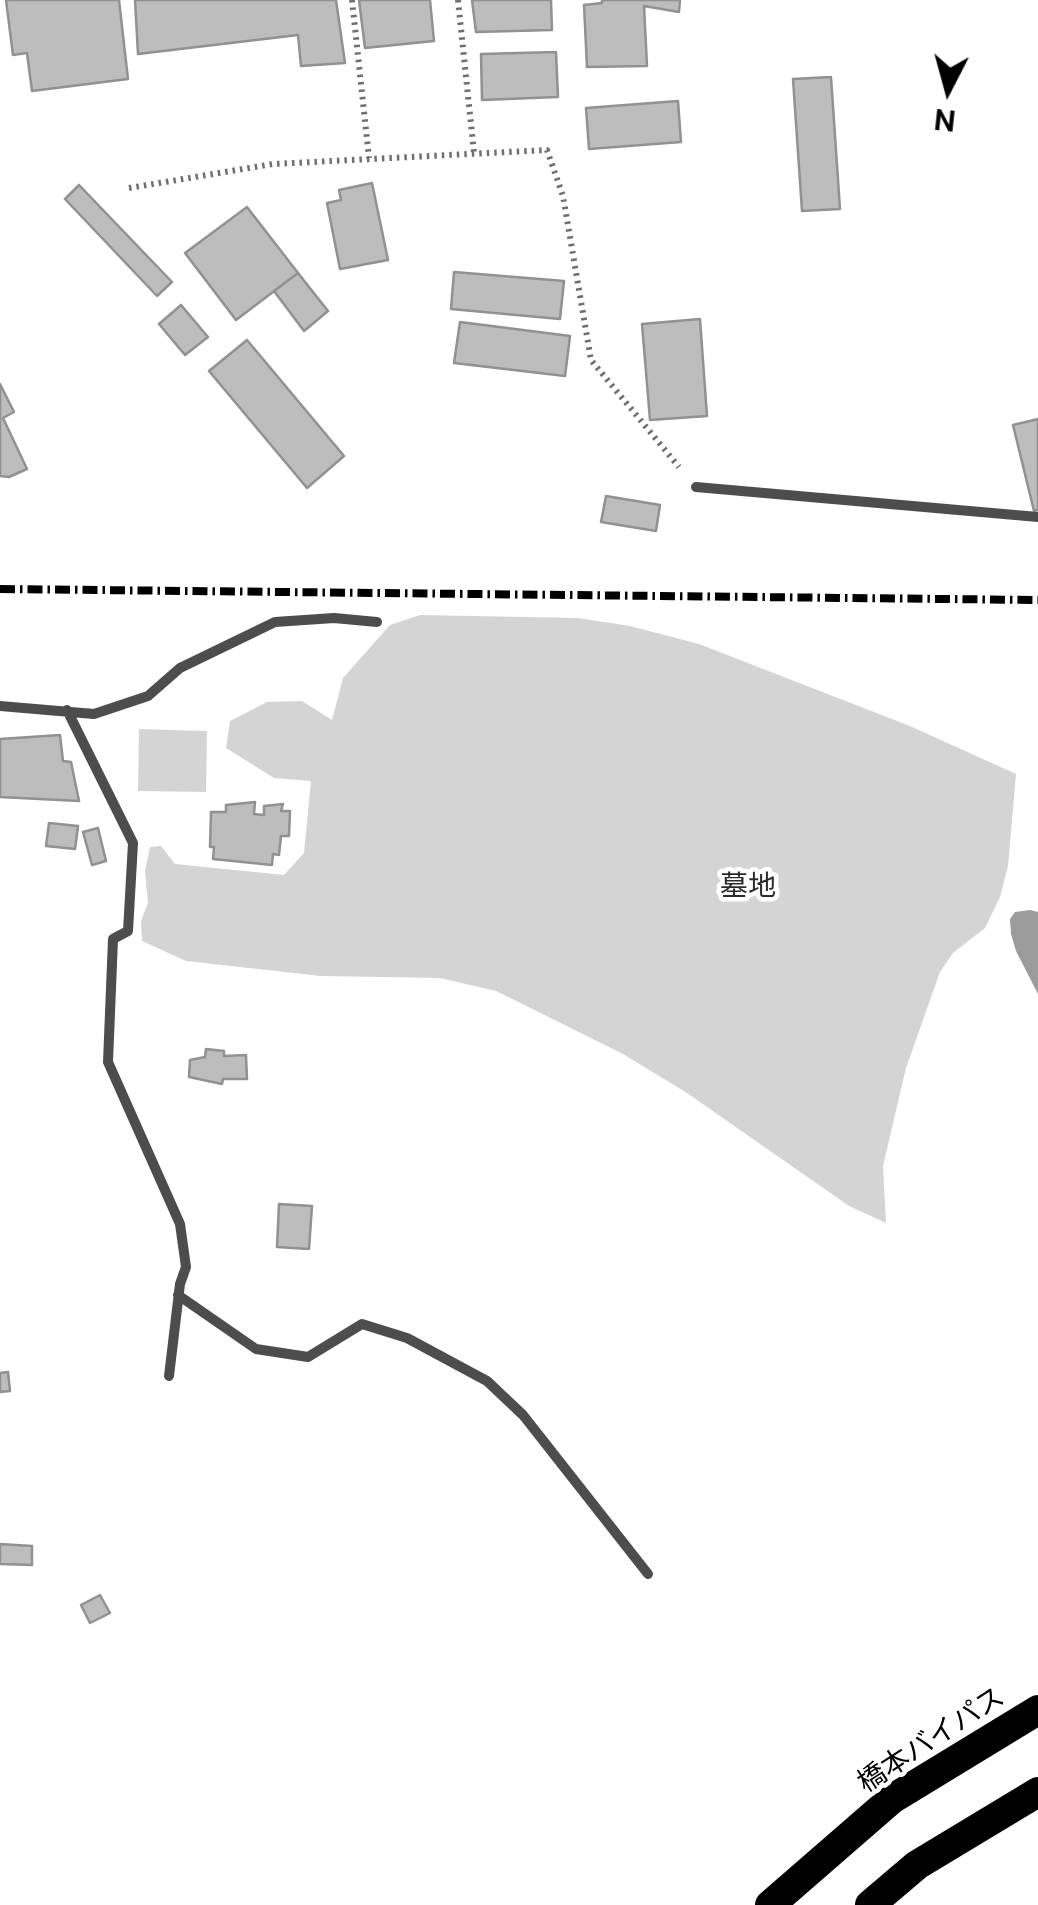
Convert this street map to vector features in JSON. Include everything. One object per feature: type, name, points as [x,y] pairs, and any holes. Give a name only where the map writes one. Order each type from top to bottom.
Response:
[{"type":"highway","name":"橋本バイパス","points":[[770,1905],[892,1799],[1038,1710]]},
{"type":"highway","points":[[870,1905],[917,1865],[1038,1792]]},
{"type":"street","points":[[696,488],[1038,518]]},
{"type":"street","points":[[0,706],[94,714],[148,696],[180,668],[275,622],[334,618],[376,622]]},
{"type":"street","points":[[68,710],[134,844],[128,931],[113,939],[108,1062],[180,1224],[186,1266],[178,1296],[169,1376]]},
{"type":"street","points":[[178,1296],[256,1348],[308,1357],[362,1324],[406,1338],[486,1381],[523,1415],[648,1574]]},
{"type":"path","points":[[352,0],[369,158]]},
{"type":"path","points":[[458,0],[474,154]]},
{"type":"path","points":[[129,188],[274,164],[547,150],[562,196],[591,360],[696,488]]},
{"type":"green space","name":"墓地","points":[[420,615],[578,618],[630,626],[699,644],[910,726],[1016,774],[1008,866],[1000,897],[985,928],[953,953],[940,972],[906,1068],[883,1166],[886,1223],[849,1206],[687,1093],[623,1054],[496,991],[440,978],[321,976],[186,961],[142,941],[150,847],[161,846],[175,864],[284,875],[304,853],[311,781],[274,778],[226,748],[230,721],[267,702],[302,701],[332,720],[343,678],[390,625]]},
{"type":"green space","points":[[139,729],[207,731],[206,792],[138,791]]},
{"type":"shaded area","points":[[1015,912],[1038,912],[1038,994],[1011,934],[1010,919]]},
{"type":"building","points":[[6,0],[119,0],[128,79],[32,91],[27,53],[13,55]]},
{"type":"building","points":[[135,0],[336,0],[345,63],[301,66],[298,35],[138,54]]},
{"type":"building","points":[[359,0],[430,0],[434,41],[365,48]]},
{"type":"building","points":[[472,0],[551,0],[552,30],[476,32]]},
{"type":"building","points":[[602,0],[680,0],[679,12],[644,6],[647,66],[587,67],[584,5]]},
{"type":"building","points":[[556,52],[558,97],[482,100],[481,54]]},
{"type":"building","points":[[831,77],[840,209],[802,211],[793,79]]},
{"type":"building","points":[[678,101],[681,142],[589,149],[586,108]]},
{"type":"building","points":[[372,183],[388,260],[340,269],[327,203],[341,200],[339,190]]},
{"type":"building","points":[[79,185],[172,282],[157,296],[65,199]]},
{"type":"building","points":[[247,207],[298,273],[236,320],[185,253]]},
{"type":"building","points":[[454,272],[564,281],[560,319],[451,309]]},
{"type":"building","points":[[298,273],[328,311],[304,331],[274,291]]},
{"type":"building","points":[[181,305],[208,337],[185,355],[159,324]]},
{"type":"building","points":[[700,319],[707,416],[650,420],[642,324]]},
{"type":"building","points":[[460,322],[570,336],[565,376],[454,363]]},
{"type":"building","points":[[247,340],[344,456],[307,488],[209,371]]},
{"type":"building","points":[[0,384],[14,412],[3,418],[27,469],[9,477],[0,476]]},
{"type":"building","points":[[1038,419],[1038,510],[1034,511],[1013,425]]},
{"type":"building","points":[[606,496],[660,505],[656,531],[601,522]]},
{"type":"building","points":[[60,735],[63,761],[71,762],[79,801],[0,797],[0,739]]},
{"type":"building","points":[[255,802],[254,814],[264,815],[264,806],[283,804],[281,811],[290,811],[289,836],[281,836],[279,855],[273,854],[272,865],[213,859],[211,812],[226,812],[226,805]]},
{"type":"building","points":[[49,823],[78,826],[75,849],[46,846]]},
{"type":"building","points":[[98,828],[106,861],[92,865],[83,832]]},
{"type":"building","points":[[206,1049],[224,1051],[224,1056],[246,1055],[247,1079],[223,1079],[222,1084],[189,1077],[190,1060],[205,1057]]},
{"type":"building","points":[[279,1204],[312,1206],[309,1249],[277,1247]]},
{"type":"building","points":[[8,1372],[10,1391],[0,1392],[0,1373]]},
{"type":"building","points":[[0,1544],[32,1546],[32,1565],[0,1564]]},
{"type":"building","points":[[100,1595],[110,1613],[90,1623],[81,1605]]},
{"type":"railway","points":[[0,589],[1038,600]]}]
